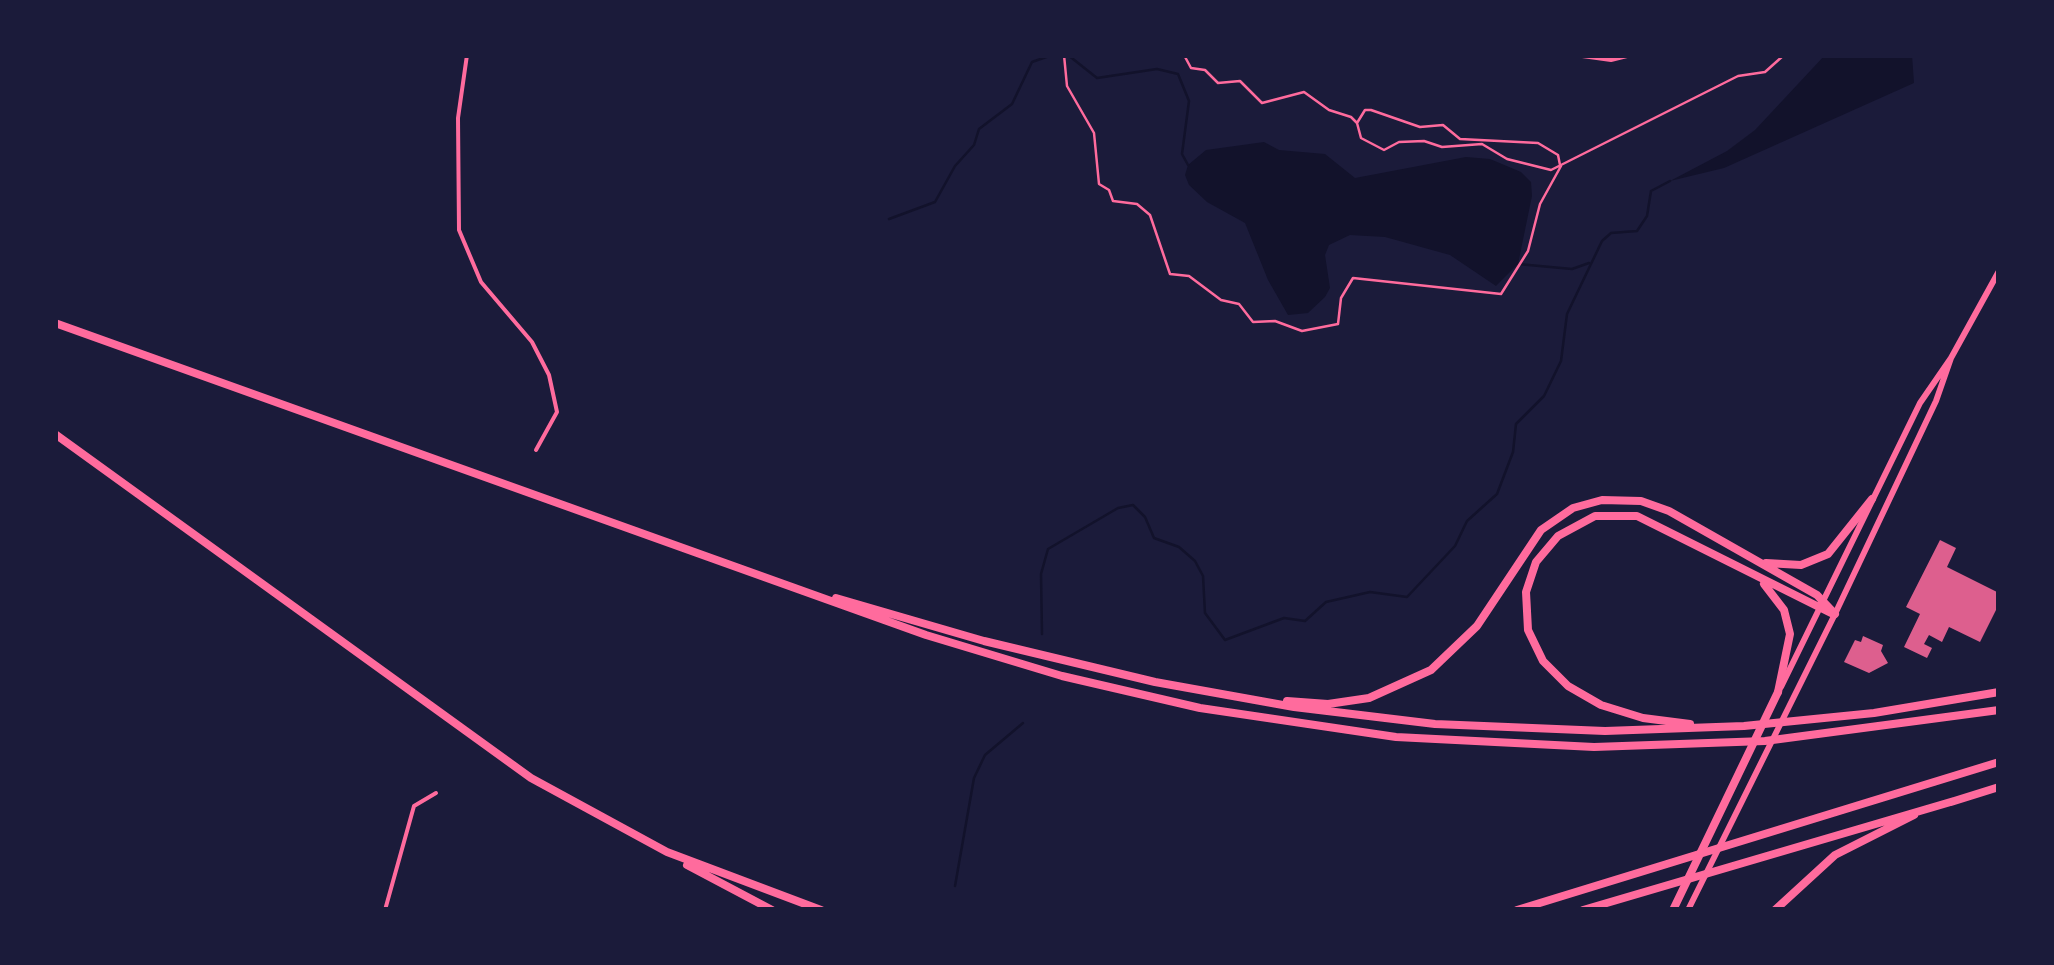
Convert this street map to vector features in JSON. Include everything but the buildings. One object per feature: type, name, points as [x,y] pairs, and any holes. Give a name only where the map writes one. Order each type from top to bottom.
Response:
[{"type":"highway","points":[[55,324],[1021,665],[1228,714],[1481,744],[1608,748],[1790,739],[1999,710]]},
{"type":"highway","points":[[55,434],[168,512],[496,755],[579,807],[772,910]]},
{"type":"highway","points":[[1211,693],[1328,704],[1369,698],[1408,683],[1442,662],[1470,635],[1541,530],[1564,512],[1592,502],[1621,498],[1650,504],[1751,558],[1836,614]]},
{"type":"highway","points":[[1751,558],[1788,566],[1822,558],[1839,545],[1872,499]]},
{"type":"highway","points":[[1744,726],[1643,718],[1590,700],[1543,660],[1528,630],[1525,605],[1532,570],[1546,548],[1572,526],[1603,515],[1629,514],[1654,521],[1753,575],[1821,604]]},
{"type":"highway","points":[[1673,910],[1778,692],[1789,648],[1789,626],[1780,602],[1753,575]]},
{"type":"highway","points":[[794,586],[984,641],[1211,693],[1350,715],[1478,727],[1606,731],[1744,726],[1999,692]]},
{"type":"highway","points":[[1517,910],[1999,762]]},
{"type":"highway","points":[[1584,910],[1999,787]]},
{"type":"highway","points":[[1775,910],[1813,872],[1846,848],[1884,827],[1954,800]]},
{"type":"highway","points":[[667,852],[821,910]]},
{"type":"main road","points":[[1778,692],[1920,402],[1951,358],[1999,271]]},
{"type":"main road","points":[[1688,910],[1836,614],[1936,401],[1951,358]]},
{"type":"street","points":[[467,55],[458,118],[459,230],[482,282],[532,342],[549,375],[558,412],[536,450]]},
{"type":"street","points":[[1575,55],[1611,60],[1630,55]]},
{"type":"street","points":[[385,910],[414,806],[436,793]]},
{"type":"path","points":[[1064,55],[1068,86],[1094,133],[1099,184],[1113,200],[1137,204],[1150,215],[1170,274],[1189,276],[1221,300],[1238,304],[1253,322],[1275,321],[1302,331],[1338,324],[1341,298],[1354,278],[1500,294],[1528,252],[1540,204],[1561,166],[1558,155],[1538,143],[1460,139],[1443,126],[1420,128],[1371,110],[1365,110],[1357,123]]},
{"type":"path","points":[[1184,55],[1191,68],[1206,70],[1218,83],[1240,81],[1262,104],[1304,92],[1357,123],[1361,138],[1384,150],[1399,142],[1424,142],[1442,148],[1482,144],[1507,160],[1550,170],[1738,76],[1765,72],[1784,55]]},
{"type":"shaded area","points":[[1825,55],[1912,55],[1914,83],[1724,168],[1670,181],[1727,151],[1755,130]]},
{"type":"shaded area","points":[[1264,142],[1279,150],[1325,154],[1355,178],[1466,157],[1490,159],[1521,172],[1531,182],[1532,196],[1518,264],[1496,286],[1450,255],[1385,237],[1350,235],[1329,245],[1325,255],[1330,288],[1325,297],[1308,313],[1288,315],[1268,280],[1245,223],[1207,202],[1189,185],[1185,175],[1188,165],[1206,150]]},
{"type":"waterway","points":[[889,219],[935,202],[955,166],[974,145],[979,129],[1012,104],[1032,62],[1052,55]]},
{"type":"waterway","points":[[1068,55],[1097,78],[1157,69],[1178,74],[1189,101],[1182,154],[1188,165]]},
{"type":"waterway","points":[[1042,634],[1041,574],[1048,549],[1118,508],[1133,505],[1145,517],[1154,538],[1179,547],[1195,561],[1203,576],[1205,613],[1225,640],[1284,618],[1305,621],[1326,602],[1370,592],[1407,597],[1455,546],[1467,521],[1497,494],[1513,452],[1516,424],[1544,396],[1561,361],[1567,314],[1602,241],[1611,233],[1637,231],[1647,216],[1651,191],[1670,181]]},
{"type":"waterway","points":[[1518,264],[1572,269],[1589,263]]},
{"type":"waterway","points":[[955,886],[974,778],[985,755],[1023,723]]}]
